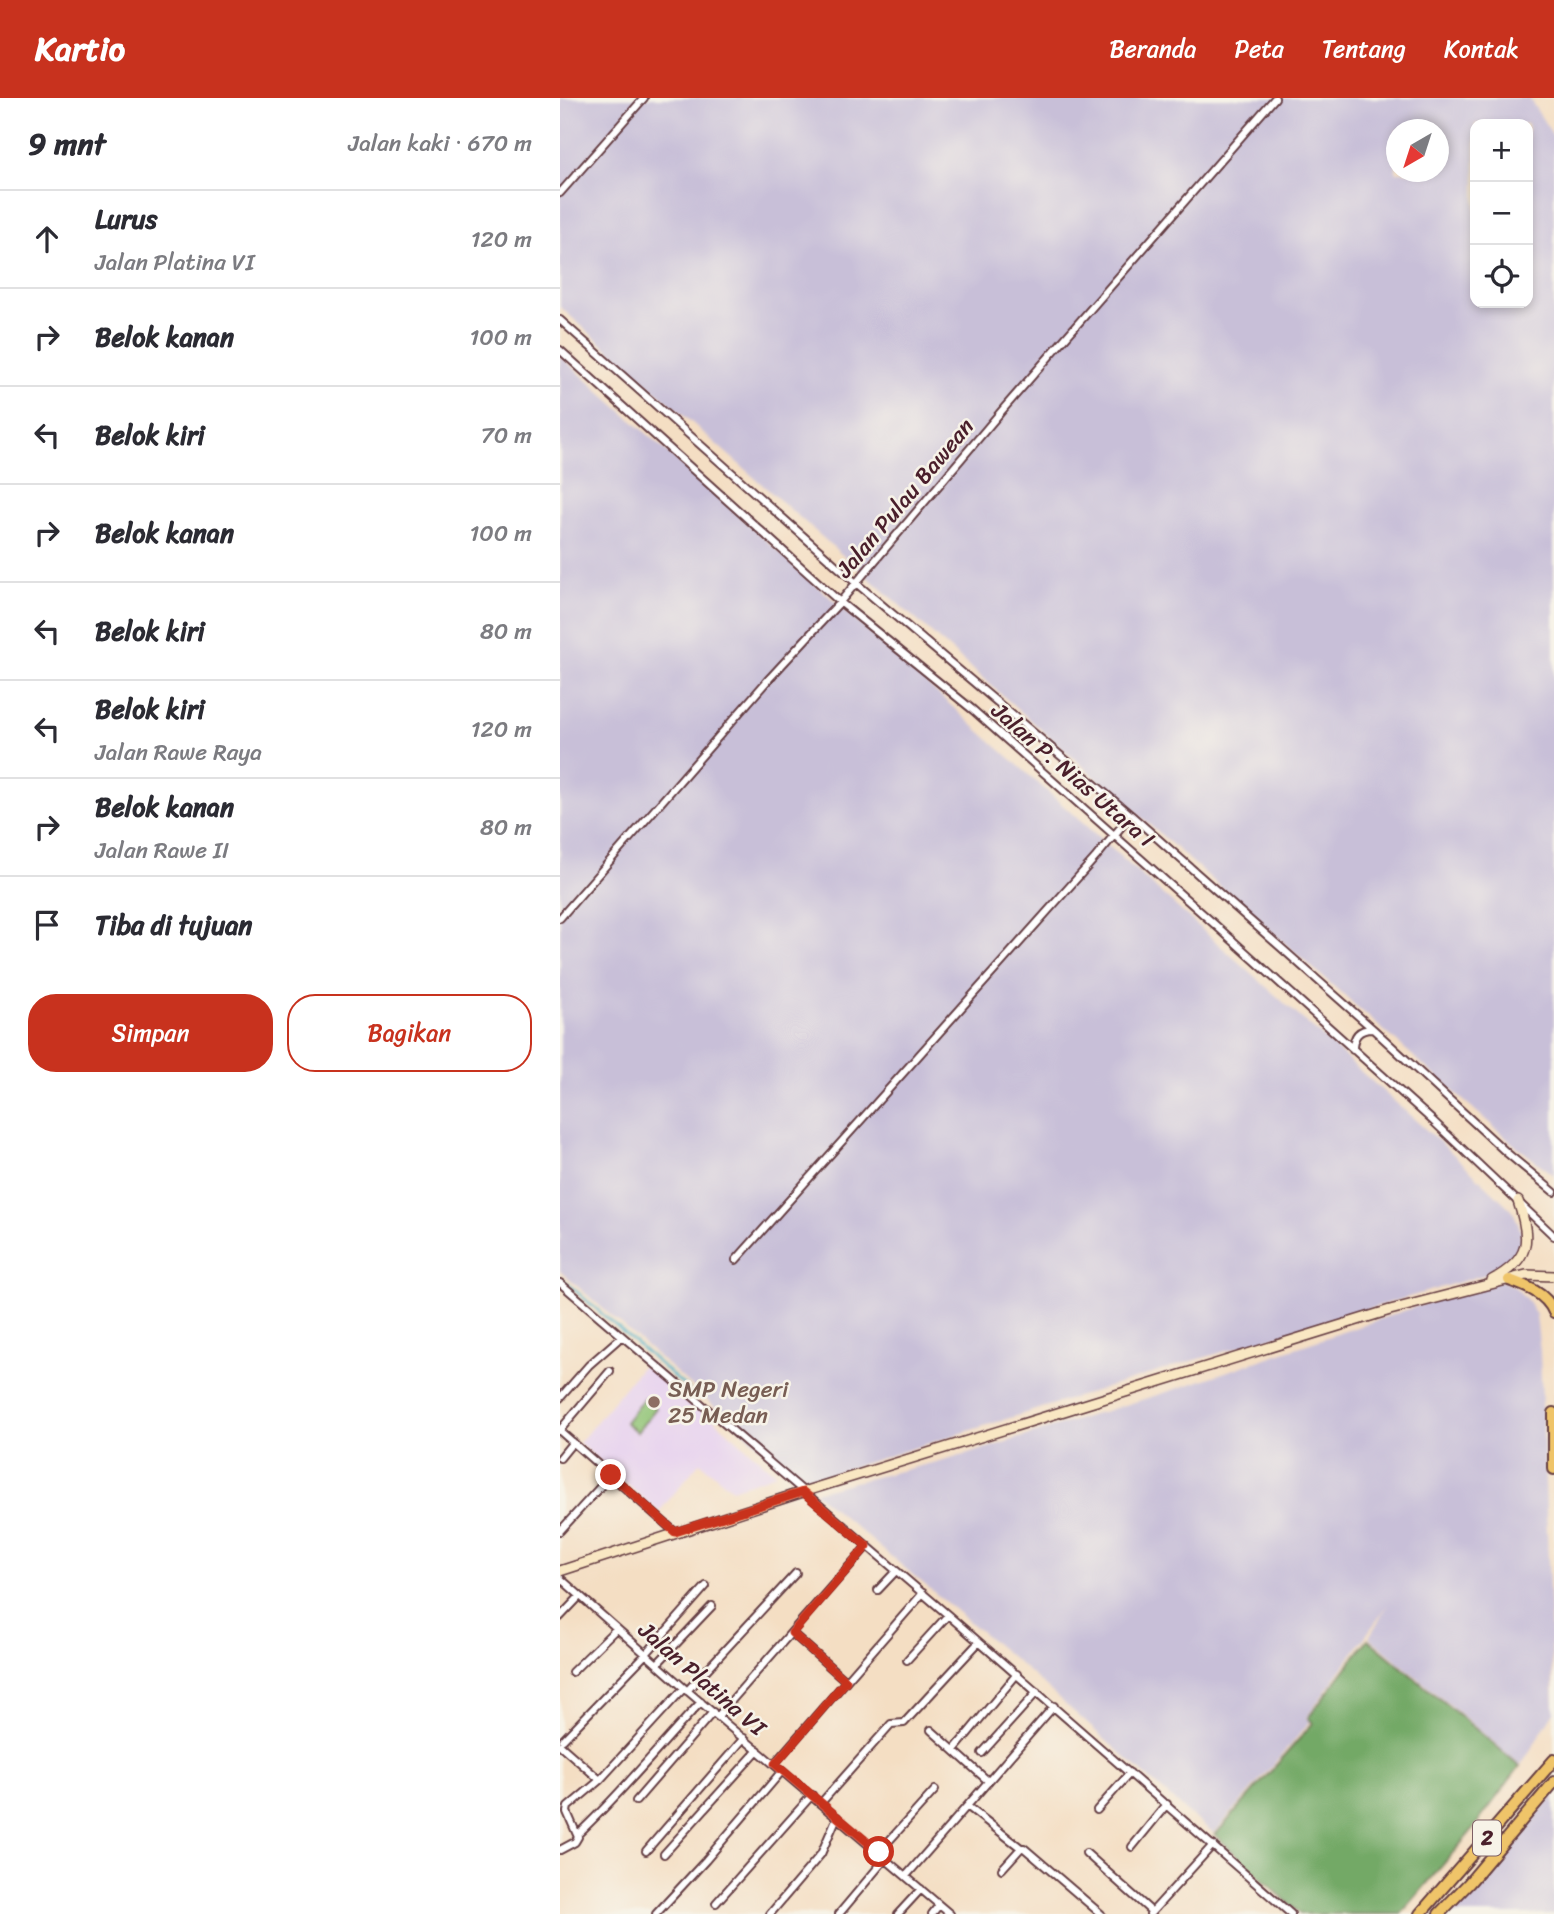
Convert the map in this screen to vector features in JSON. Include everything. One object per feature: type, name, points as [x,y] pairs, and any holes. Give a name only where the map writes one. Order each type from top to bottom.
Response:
[{"type":"highway","points":[[1509,1280],[1529,1287],[1541,1295],[1554,1312]]},
{"type":"highway","points":[[1554,1413],[1554,1469]]},
{"type":"highway","points":[[1524,1794],[1554,1750]]},
{"type":"highway","name":"2","points":[[1420,1914],[1554,1760]]},
{"type":"highway","name":"2","points":[[1439,1914],[1554,1782]]},
{"type":"street","points":[[560,193],[644,98]]},
{"type":"street","name":"Jalan Pulau Bawean","points":[[560,918],[767,681],[840,602],[1275,98]]},
{"type":"street","name":"Jalan P. Nias Utara I","points":[[560,320],[856,583],[1131,815],[1507,1153],[1554,1192]]},
{"type":"street","name":"Jalan P. Nias Utara I","points":[[560,350],[840,602],[973,710],[1114,835],[1433,1121],[1554,1236]]},
{"type":"street","points":[[736,1260],[1131,815]]},
{"type":"street","points":[[1353,1050],[1353,1041],[1357,1034],[1364,1029],[1373,1030]]},
{"type":"street","points":[[1481,1286],[1506,1273],[1523,1254],[1527,1241],[1527,1226],[1518,1201]]},
{"type":"street","points":[[560,1571],[810,1489],[1390,1310],[1526,1275],[1554,1276]]},
{"type":"street","points":[[560,1283],[621,1336],[810,1489],[867,1546],[1291,1914]]},
{"type":"street","points":[[560,1297],[566,1289]]},
{"type":"street","points":[[560,1398],[621,1336]]},
{"type":"street","points":[[610,1371],[560,1431],[675,1532]]},
{"type":"street","points":[[560,1458],[573,1442]]},
{"type":"street","points":[[560,1531],[611,1475]]},
{"type":"street","points":[[636,1801],[792,1633],[867,1546]]},
{"type":"street","points":[[878,1590],[896,1570]]},
{"type":"street","points":[[578,1834],[567,1809],[600,1780],[796,1573]]},
{"type":"street","name":"Jalan Platina VI","points":[[560,1578],[950,1914]]},
{"type":"street","points":[[600,1780],[562,1742],[706,1586]]},
{"type":"street","points":[[775,1764],[923,1593]]},
{"type":"street","points":[[560,1617],[579,1597]]},
{"type":"street","points":[[657,1664],[712,1606]]},
{"type":"street","points":[[907,1660],[948,1615]]},
{"type":"street","points":[[572,1672],[616,1629]]},
{"type":"street","points":[[792,1633],[846,1681]]},
{"type":"street","points":[[821,1804],[891,1724],[904,1723],[979,1642]]},
{"type":"street","points":[[954,1750],[1017,1674]]},
{"type":"street","points":[[982,1753],[1037,1692]]},
{"type":"street","points":[[560,1850],[575,1842],[578,1834],[596,1818],[701,1702]]},
{"type":"street","points":[[906,1876],[1054,1706]]},
{"type":"street","points":[[931,1730],[988,1781]]},
{"type":"street","points":[[646,1851],[744,1738]]},
{"type":"street","points":[[664,1854],[758,1750]]},
{"type":"street","points":[[656,1914],[782,1771]]},
{"type":"street","points":[[1097,1810],[1130,1773]]},
{"type":"street","points":[[879,1852],[935,1790]]},
{"type":"street","points":[[716,1903],[812,1796]]},
{"type":"street","points":[[1132,1847],[1167,1804]]},
{"type":"street","points":[[967,1806],[1021,1849],[1028,1850],[1101,1914]]},
{"type":"street","points":[[770,1914],[821,1854],[836,1816]]},
{"type":"street","points":[[1086,1853],[1151,1913],[1213,1845]]},
{"type":"street","points":[[1002,1869],[1021,1849]]},
{"type":"street","points":[[839,1914],[886,1858]]},
{"type":"street","points":[[898,1914],[921,1889]]},
{"type":"street","points":[[932,1914],[939,1905]]},
{"type":"shaded area","points":[[560,98],[1529,98],[1554,137],[1554,1175],[1511,1142],[560,307]]},
{"type":"shaded area","points":[[560,356],[1451,1152],[1513,1211],[1521,1231],[1520,1243],[1510,1261],[1490,1273],[1179,1365],[802,1483],[560,1271]]},
{"type":"shaded area","points":[[1497,1279],[1514,1286],[1528,1301],[1536,1315],[1540,1351],[1554,1712],[1521,1765],[1369,1637],[1388,1605],[1306,1718],[1310,1722],[1214,1833],[1028,1671],[814,1492],[965,1455],[1170,1391]]},
{"type":"shaded area","name":"SMP Negeri 25 Medan","points":[[647,1360],[776,1474],[732,1489],[700,1462],[659,1512],[579,1443]]},
{"type":"shaded area","points":[[1554,1794],[1554,1914],[1449,1914],[1476,1886]]},
{"type":"green space","points":[[644,1398],[656,1408],[637,1432],[625,1422]]},
{"type":"green space","points":[[1368,1639],[1520,1766],[1470,1833],[1401,1914],[1300,1914],[1215,1835],[1313,1723],[1308,1718]]},
{"type":"waterway","points":[[560,1277],[689,1390]]},
{"type":"place","name":"SMP Negeri 25 Medan","points":[[654,1402]]},
{"type":"route","points":[[611,1475],[675,1532],[803,1492],[867,1546],[792,1633],[846,1681],[775,1764],[879,1852]]}]
